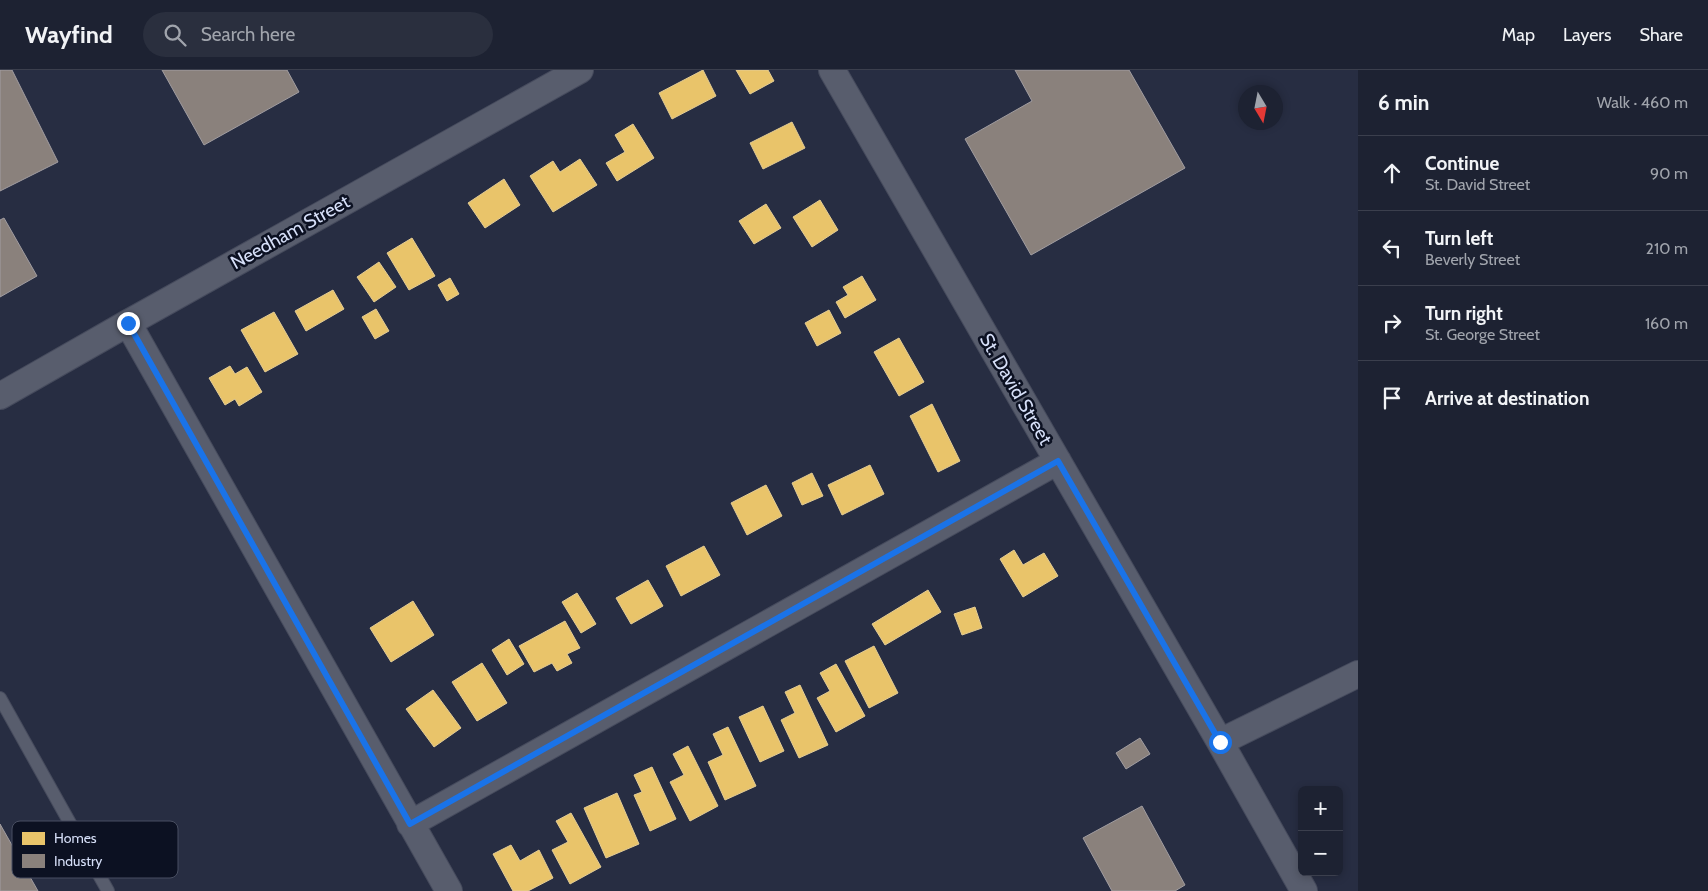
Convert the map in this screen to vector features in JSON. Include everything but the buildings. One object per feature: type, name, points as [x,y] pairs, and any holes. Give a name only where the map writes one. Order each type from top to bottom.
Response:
[{"type":"street","name":"Needham Street","points":[[0,396],[580,70]]},
{"type":"street","name":"St. David Street","points":[[832,70],[1304,891]]},
{"type":"street","points":[[128,323],[449,891]]},
{"type":"street","points":[[410,824],[1058,461]]},
{"type":"street","points":[[1220,742],[1358,674]]},
{"type":"lane","points":[[0,698],[69,821]]},
{"type":"lane","points":[[101,878],[108,891]]},
{"type":"route","points":[[128,323],[410,824],[1058,461],[1220,742]]}]
